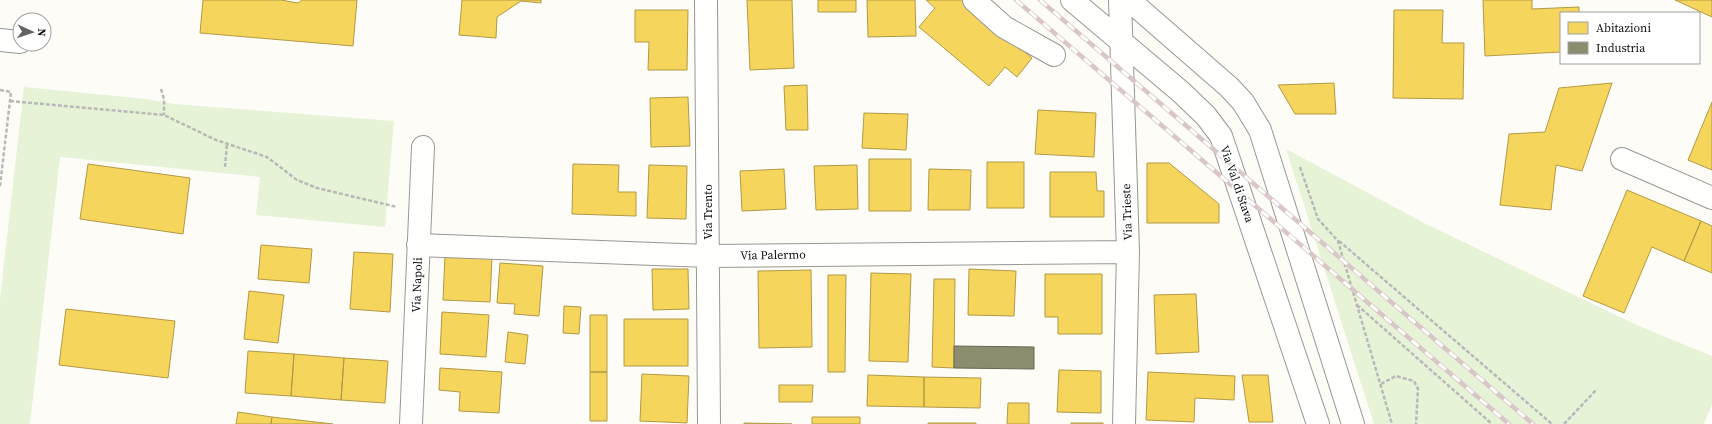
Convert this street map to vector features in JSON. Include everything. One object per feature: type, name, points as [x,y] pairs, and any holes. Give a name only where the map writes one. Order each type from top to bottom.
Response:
[{"type":"street","name":"Via Trento","points":[[706,0],[709,424]]},
{"type":"street","points":[[974,0],[1004,27],[1054,55]]},
{"type":"street","name":"Via Val di Stava","points":[[1072,0],[1195,105],[1221,136],[1318,424]]},
{"type":"street","name":"Via Trieste","points":[[1120,0],[1128,252],[1124,424]]},
{"type":"street","points":[[1129,0],[1229,87],[1243,102],[1260,130],[1353,424]]},
{"type":"street","points":[[0,40],[12,41]]},
{"type":"street","name":"Via Napoli","points":[[411,424],[423,147]]},
{"type":"street","points":[[1622,159],[1712,198]]},
{"type":"street","name":"Via Palermo","points":[[418,245],[708,256],[1128,252]]},
{"type":"path","points":[[162,89],[164,98],[164,115]]},
{"type":"path","points":[[0,90],[11,92],[0,186]]},
{"type":"path","points":[[10,101],[164,115],[194,131],[267,157],[297,180],[317,188],[420,213]]},
{"type":"path","points":[[225,167],[227,143]]},
{"type":"path","points":[[1338,241],[1552,424]]},
{"type":"path","points":[[1356,305],[1492,424]]},
{"type":"path","points":[[1381,384],[1396,376],[1414,381],[1418,389],[1416,424]]},
{"type":"path","points":[[1564,424],[1597,389]]},
{"type":"green space","points":[[24,87],[146,99],[174,104],[394,121],[385,227],[256,215],[260,177],[60,157],[30,424],[0,424],[0,299]]},
{"type":"green space","points":[[1286,149],[1426,224],[1639,326],[1712,356],[1712,404],[1704,424],[1374,424]]},
{"type":"building: Abitazioni","points":[[203,0],[281,0],[298,3],[302,0],[357,0],[353,46],[200,33]]},
{"type":"building: Abitazioni","points":[[462,0],[541,0],[541,3],[521,1],[497,17],[496,38],[459,35]]},
{"type":"building: Abitazioni","points":[[747,0],[792,0],[794,68],[750,70]]},
{"type":"building: Abitazioni","points":[[818,0],[856,0],[856,12],[818,12]]},
{"type":"building: Abitazioni","points":[[867,0],[915,0],[916,36],[868,37]]},
{"type":"building: Abitazioni","points":[[926,0],[962,0],[1032,58],[1017,77],[1005,67],[989,86],[919,27],[935,8]]},
{"type":"building: Abitazioni","points":[[1483,0],[1532,0],[1532,9],[1579,7],[1579,12],[1560,12],[1560,52],[1485,56]]},
{"type":"building: Abitazioni","points":[[1675,0],[1712,0],[1712,17]]},
{"type":"building: Abitazioni","points":[[635,10],[688,10],[687,70],[648,70],[649,42],[635,42]]},
{"type":"building: Abitazioni","points":[[1394,10],[1443,10],[1442,43],[1464,43],[1463,99],[1393,98]]},
{"type":"building: Abitazioni","points":[[1334,83],[1336,114],[1295,114],[1278,85]]},
{"type":"building: Abitazioni","points":[[1612,83],[1582,171],[1556,165],[1551,210],[1500,205],[1509,134],[1545,132],[1559,88]]},
{"type":"building: Abitazioni","points":[[807,85],[808,130],[786,130],[784,86]]},
{"type":"building: Abitazioni","points":[[688,97],[690,146],[651,147],[650,98]]},
{"type":"building: Abitazioni","points":[[1712,102],[1712,170],[1688,160]]},
{"type":"building: Abitazioni","points":[[1038,110],[1096,113],[1094,157],[1035,154]]},
{"type":"building: Abitazioni","points":[[864,113],[908,114],[906,150],[862,148]]},
{"type":"building: Abitazioni","points":[[869,159],[911,159],[911,211],[869,211]]},
{"type":"building: Abitazioni","points":[[987,162],[1024,162],[1024,208],[987,208]]},
{"type":"building: Abitazioni","points":[[1147,163],[1169,163],[1219,204],[1219,223],[1147,223]]},
{"type":"building: Abitazioni","points":[[88,164],[190,178],[183,234],[80,219]]},
{"type":"building: Abitazioni","points":[[573,164],[619,165],[618,192],[636,192],[636,216],[572,214]]},
{"type":"building: Abitazioni","points":[[649,165],[687,166],[686,219],[647,218]]},
{"type":"building: Abitazioni","points":[[857,165],[858,209],[816,210],[814,166]]},
{"type":"building: Abitazioni","points":[[784,169],[786,209],[742,211],[740,171]]},
{"type":"building: Abitazioni","points":[[929,169],[971,170],[970,210],[928,210]]},
{"type":"building: Abitazioni","points":[[1050,172],[1096,172],[1097,191],[1104,191],[1104,217],[1050,217]]},
{"type":"building: Abitazioni","points":[[1627,190],[1701,221],[1684,261],[1652,247],[1624,313],[1583,296]]},
{"type":"building: Abitazioni","points":[[1701,221],[1712,226],[1712,273],[1684,261]]},
{"type":"building: Abitazioni","points":[[261,245],[312,249],[309,283],[258,279]]},
{"type":"building: Abitazioni","points":[[354,252],[393,254],[390,312],[350,309]]},
{"type":"building: Abitazioni","points":[[445,255],[492,257],[490,302],[443,300]]},
{"type":"building: Abitazioni","points":[[500,263],[543,266],[539,316],[514,314],[515,304],[497,303]]},
{"type":"building: Abitazioni","points":[[652,269],[688,269],[689,309],[653,310]]},
{"type":"building: Abitazioni","points":[[969,269],[1016,271],[1014,316],[968,315]]},
{"type":"building: Abitazioni","points":[[811,270],[812,347],[759,348],[758,271]]},
{"type":"building: Abitazioni","points":[[871,273],[911,274],[908,362],[869,361]]},
{"type":"building: Abitazioni","points":[[1045,274],[1102,274],[1102,334],[1058,334],[1058,317],[1045,317]]},
{"type":"building: Abitazioni","points":[[828,275],[846,275],[845,372],[828,372]]},
{"type":"building: Abitazioni","points":[[934,279],[955,279],[954,368],[932,367]]},
{"type":"building: Abitazioni","points":[[249,291],[284,295],[278,343],[244,339]]},
{"type":"building: Abitazioni","points":[[1196,294],[1199,352],[1156,354],[1154,295]]},
{"type":"building: Abitazioni","points":[[564,306],[581,307],[579,334],[563,333]]},
{"type":"building: Abitazioni","points":[[66,309],[175,321],[168,378],[59,365]]},
{"type":"building: Abitazioni","points":[[442,312],[489,315],[486,357],[440,354]]},
{"type":"building: Abitazioni","points":[[590,315],[607,315],[607,372],[590,372]]},
{"type":"building: Abitazioni","points":[[624,319],[688,319],[688,366],[624,366]]},
{"type":"building: Abitazioni","points":[[508,332],[528,335],[525,364],[505,362]]},
{"type":"building: Abitazioni","points":[[248,351],[294,354],[291,396],[245,393]]},
{"type":"building: Abitazioni","points":[[294,354],[344,358],[341,400],[291,396]]},
{"type":"building: Abitazioni","points":[[344,358],[388,361],[385,403],[341,400]]},
{"type":"building: Abitazioni","points":[[440,368],[502,372],[499,413],[459,411],[460,392],[439,390]]},
{"type":"building: Abitazioni","points":[[1059,370],[1101,371],[1101,413],[1057,412]]},
{"type":"building: Abitazioni","points":[[590,372],[607,372],[607,421],[590,421]]},
{"type":"building: Abitazioni","points":[[1148,372],[1235,376],[1234,400],[1195,398],[1194,422],[1146,420]]},
{"type":"building: Abitazioni","points":[[642,374],[689,376],[687,423],[640,421]]},
{"type":"building: Abitazioni","points":[[868,375],[924,377],[924,407],[867,406]]},
{"type":"building: Abitazioni","points":[[1242,375],[1268,375],[1273,422],[1249,422]]},
{"type":"building: Abitazioni","points":[[924,377],[981,378],[980,408],[924,407]]},
{"type":"building: Abitazioni","points":[[779,385],[813,385],[812,402],[779,402]]},
{"type":"building: Abitazioni","points":[[1008,403],[1029,403],[1029,424],[1007,424]]},
{"type":"building: Abitazioni","points":[[238,412],[272,417],[271,424],[236,424]]},
{"type":"building: Abitazioni","points":[[272,417],[333,424],[271,424]]},
{"type":"building: Abitazioni","points":[[812,417],[860,417],[860,424],[812,424]]},
{"type":"building: Abitazioni","points":[[744,423],[792,424],[744,424]]},
{"type":"building: Abitazioni","points":[[976,423],[976,424],[928,424]]},
{"type":"building: Abitazioni","points":[[1103,423],[1103,424],[1071,424]]},
{"type":"building: Industria","points":[[954,346],[1034,347],[1034,369],[954,368]]},
{"type":"railway","points":[[1016,0],[1509,424]]},
{"type":"railway","points":[[1040,0],[1533,424]]}]
